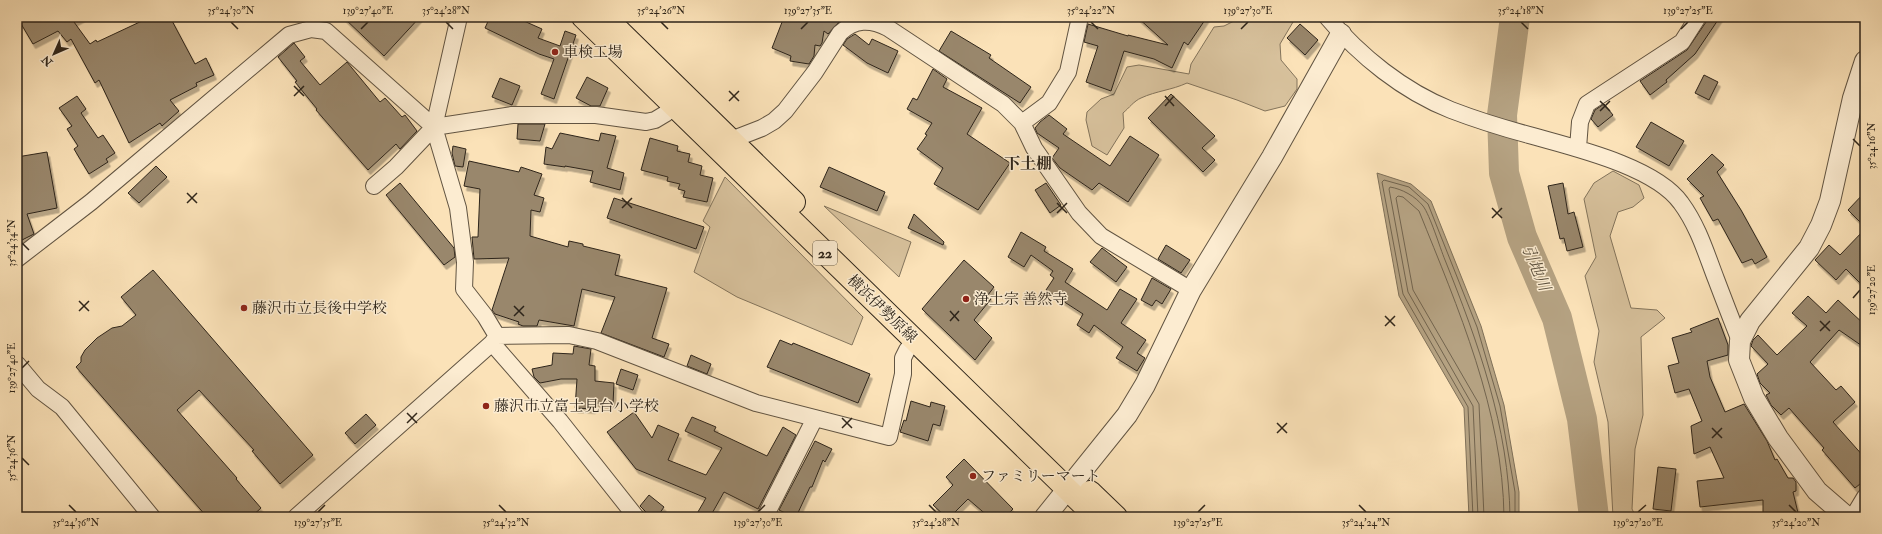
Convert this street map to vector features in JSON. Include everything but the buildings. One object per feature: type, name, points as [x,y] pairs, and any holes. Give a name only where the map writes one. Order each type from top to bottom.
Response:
[{"type":"main road","name":"横浜伊勢原線","points":[[583,17],[628,51],[681,102],[731,140],[1072,484],[1096,517]]},
{"type":"main road","name":"横浜伊勢原線","points":[[605,17],[628,51]]},
{"type":"main road","name":"横浜伊勢原線","points":[[681,102],[705,136],[915,340],[1072,484],[1116,517]]},
{"type":"street","points":[[459,17],[434,127],[458,208],[465,262],[464,289],[485,316],[494,339],[636,517]]},
{"type":"street","points":[[1022,123],[1049,103],[1068,72],[1080,17]]},
{"type":"street","points":[[1327,17],[1341,34],[1377,66],[1408,88],[1450,110],[1530,136],[1578,148],[1642,173],[1665,185],[1681,202],[1699,234],[1740,341]]},
{"type":"street","points":[[1578,148],[1580,122],[1587,104],[1682,42],[1698,17]]},
{"type":"street","points":[[705,136],[731,140],[762,128],[774,121],[795,100],[840,33],[847,26],[864,19],[878,23],[888,28],[1003,104],[1022,123],[1034,148],[1079,213],[1101,236],[1191,290]]},
{"type":"street","points":[[17,259],[91,202],[289,35],[311,30],[322,24],[434,127]]},
{"type":"street","points":[[1045,517],[1127,415],[1145,385],[1191,290],[1272,157],[1341,34]]},
{"type":"street","points":[[1847,517],[1817,491],[1778,438],[1754,398],[1739,360],[1740,341],[1750,320],[1809,248],[1821,225],[1830,201],[1860,96],[1865,61]]},
{"type":"street","points":[[374,186],[396,167],[434,127],[512,115],[596,115],[646,122],[655,120],[681,102]]},
{"type":"street","points":[[296,517],[494,339],[569,335],[597,341],[756,403],[889,437],[903,374],[903,358],[915,340]]},
{"type":"street","points":[[17,364],[38,389],[62,407],[152,517]]},
{"type":"street","points":[[765,517],[815,418]]},
{"type":"street","points":[[1853,517],[1865,497]]},
{"type":"shaded area","points":[[1237,17],[1296,17],[1280,44],[1281,60],[1297,79],[1297,89],[1285,106],[1265,111],[1187,83],[1138,99],[1123,113],[1124,128],[1107,155],[1092,146],[1086,120],[1087,112],[1101,99],[1114,94],[1127,67],[1139,65],[1189,74],[1191,64],[1214,27],[1224,26],[1236,20]]},
{"type":"shaded area","points":[[1613,171],[1639,185],[1644,198],[1633,207],[1618,212],[1610,236],[1631,308],[1657,310],[1665,318],[1641,337],[1643,415],[1635,449],[1632,509],[1636,517],[1613,517],[1608,422],[1594,362],[1599,331],[1585,276],[1596,257],[1584,199],[1594,183]]},
{"type":"shaded area","points":[[725,177],[863,317],[852,345],[737,297],[694,272],[710,227],[703,221]]},
{"type":"shaded area","points":[[824,206],[911,242],[899,277]]},
{"type":"water","points":[[1377,173],[1411,184],[1431,201],[1481,326],[1504,405],[1519,492],[1519,517],[1469,517],[1464,408],[1399,296]]},
{"type":"waterway","name":"引地川","points":[[1515,17],[1502,115],[1504,173],[1522,237],[1557,318],[1582,419],[1594,517]]},
{"type":"place","name":"車検工場","points":[[555,52]]},
{"type":"place","name":"浄土宗 善然寺","points":[[966,299]]},
{"type":"place","name":"藤沢市立長後中学校","points":[[244,308]]},
{"type":"place","name":"藤沢市立富士見台小学校","points":[[486,406]]},
{"type":"place","name":"ファミリーマート","points":[[973,476]]},
{"type":"district","name":"下土棚","points":[[1028,164]]}]
